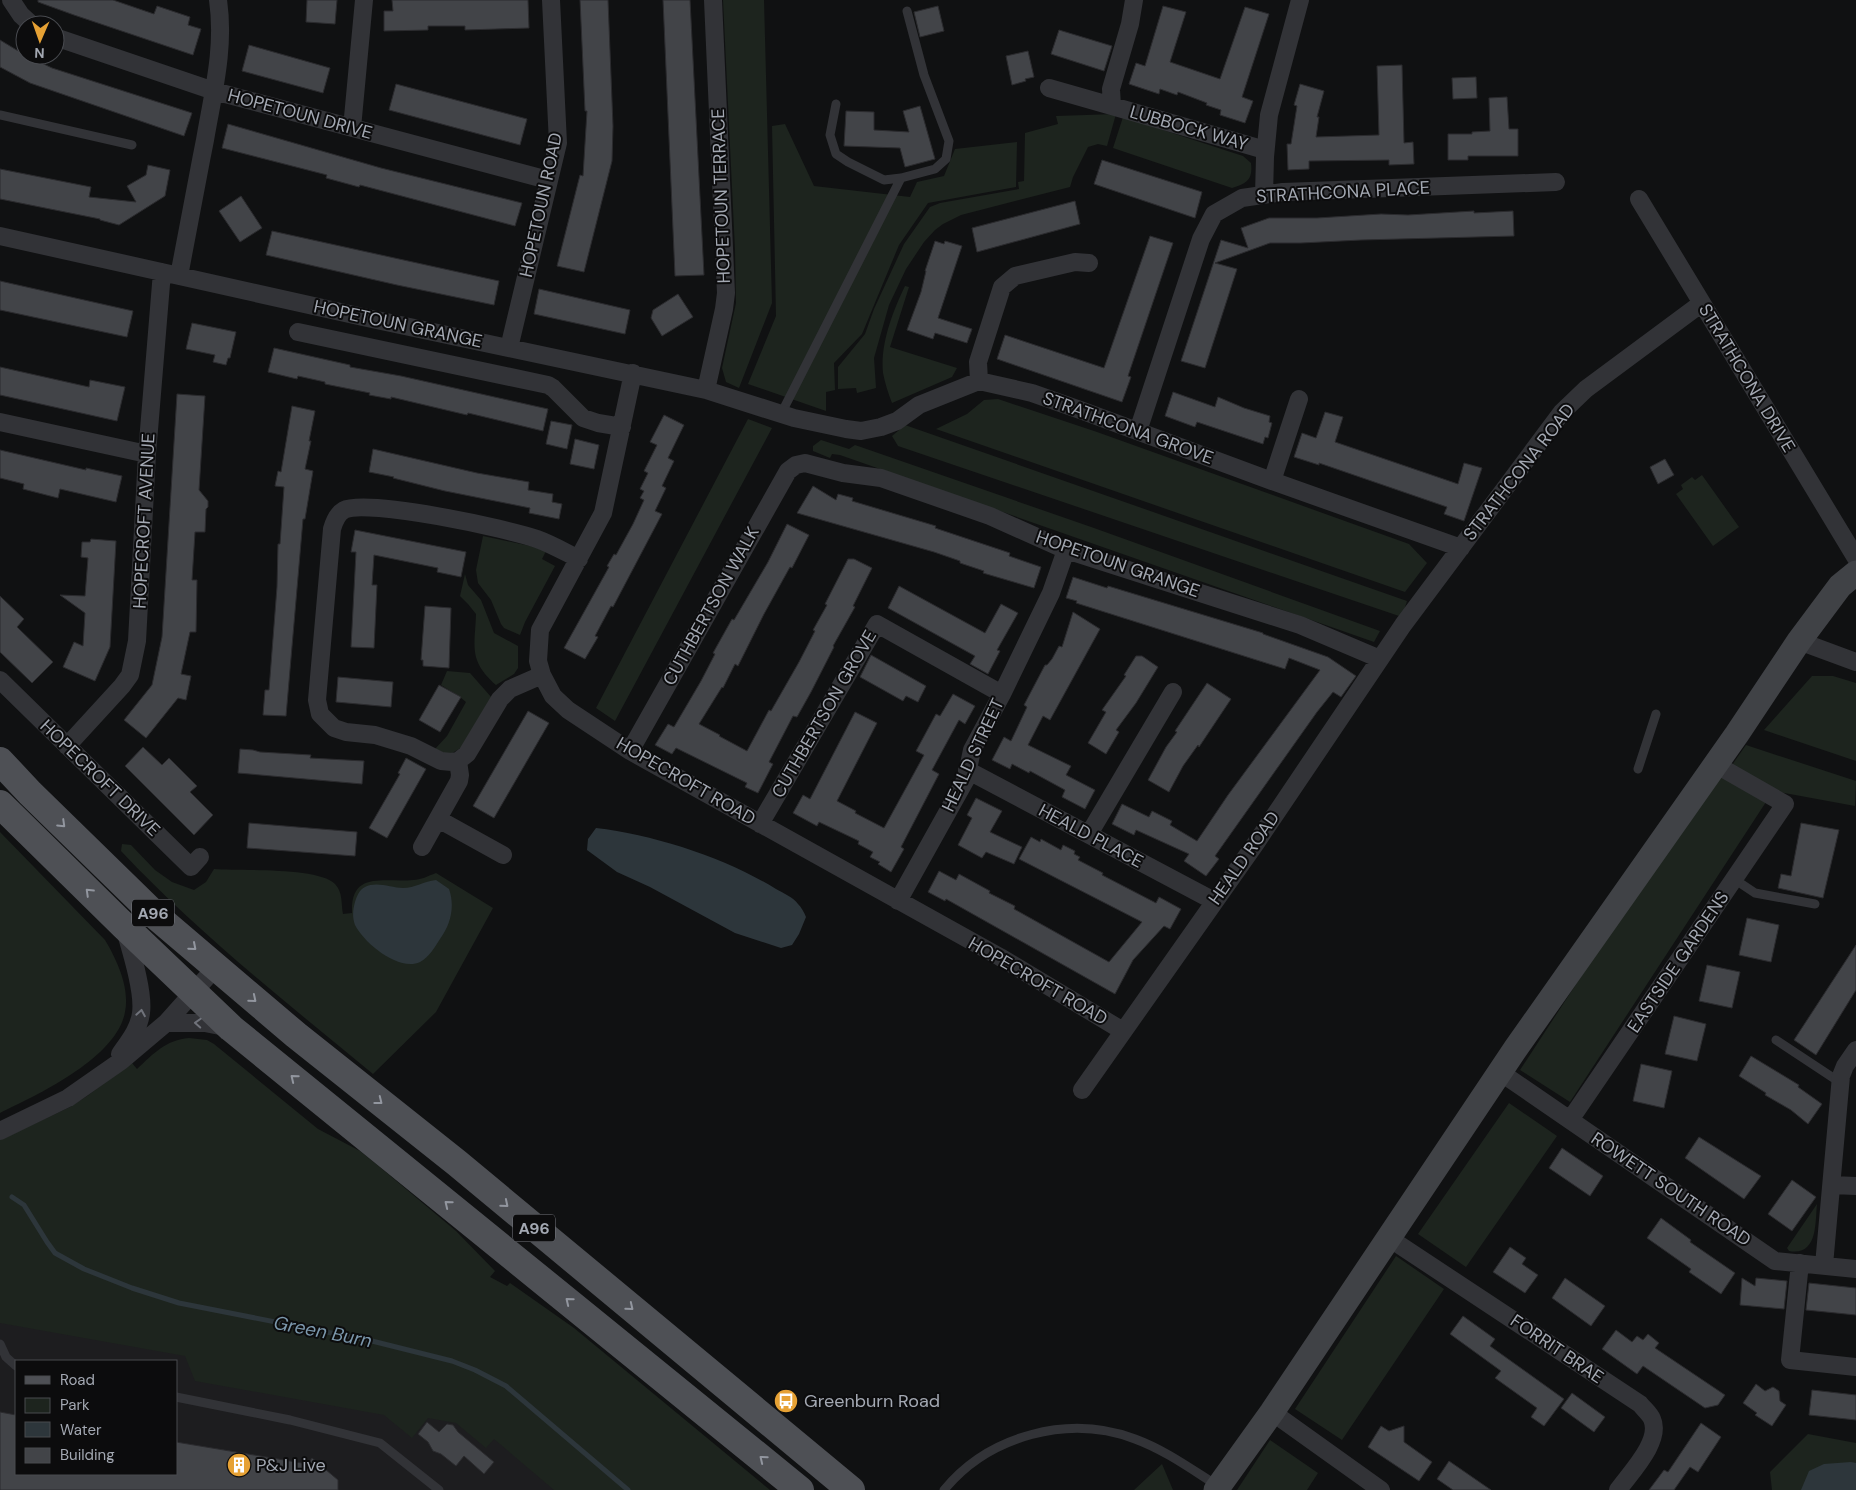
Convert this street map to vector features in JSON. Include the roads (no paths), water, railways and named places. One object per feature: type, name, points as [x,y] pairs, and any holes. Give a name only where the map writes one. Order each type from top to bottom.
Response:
[{"type":"main road","name":"A96","points":[[0,761],[30,793],[156,916],[296,1035],[457,1163],[850,1490]]},
{"type":"main road","name":"A96","points":[[6,811],[231,1028],[800,1490]]},
{"type":"street","points":[[10,0],[21,15]]},
{"type":"street","points":[[180,276],[221,44],[221,21],[218,0]]},
{"type":"street","points":[[352,128],[364,0]]},
{"type":"street","name":"HOPETOUN ROAD","points":[[509,348],[558,143],[551,0]]},
{"type":"street","name":"HOPETOUN TERRACE","points":[[706,390],[726,293],[713,0]]},
{"type":"street","name":"LUBBOCK WAY","points":[[1112,106],[1111,89],[1130,24],[1134,0]]},
{"type":"street","points":[[1264,195],[1269,114],[1300,0]]},
{"type":"street","name":"HOPETOUN DRIVE","points":[[65,40],[214,91],[548,180]]},
{"type":"street","name":"LUBBOCK WAY","points":[[1049,88],[1266,150]]},
{"type":"street","name":"STRATHCONA PLACE","points":[[1138,431],[1201,239],[1214,214],[1242,198],[1283,192],[1556,182]]},
{"type":"street","name":"STRATHCONA DRIVE","points":[[1639,199],[1856,558]]},
{"type":"street","name":"HOPETOUN GRANGE","points":[[0,236],[308,305],[633,373],[706,390],[788,416]]},
{"type":"street","points":[[788,416],[846,429],[861,430],[881,427],[897,421],[919,405],[979,381],[978,362],[1002,288],[1015,276],[1075,262],[1089,263]]},
{"type":"street","name":"HOPECROFT AVENUE","points":[[67,746],[122,686],[130,675],[133,662],[137,641],[147,454],[162,272]]},
{"type":"street","name":"STRATHCONA ROAD","points":[[1403,625],[1562,412],[1573,401],[1702,303]]},
{"type":"street","name":"HOPETOUN GRANGE","points":[[308,305],[301,332],[548,385],[554,388],[583,418],[622,427]]},
{"type":"street","name":"HOPECROFT ROAD","points":[[633,373],[603,513],[540,630],[538,661],[542,675],[554,696],[568,710],[630,751],[1016,967],[1123,1031]]},
{"type":"street","name":"STRATHCONA GROVE","points":[[979,381],[1032,393],[1461,548]]},
{"type":"street","points":[[1272,481],[1299,399]]},
{"type":"street","points":[[0,422],[147,454]]},
{"type":"street","name":"HOPETOUN GRANGE","points":[[796,465],[805,464],[844,473],[881,478],[990,516],[1066,550],[1300,624],[1380,659]]},
{"type":"street","name":"CUTHBERTSON WALK","points":[[630,751],[788,471],[796,465]]},
{"type":"street","points":[[542,675],[510,689],[500,699],[467,754],[458,761],[441,761],[411,746],[375,735],[346,732],[334,728],[320,714],[317,705],[332,529],[335,520],[344,510],[355,507],[405,510],[538,539],[578,559]]},
{"type":"street","name":"HEALD STREET","points":[[898,900],[966,779],[972,750],[1002,694],[1051,593],[1066,550]]},
{"type":"street","points":[[1217,1488],[1272,1412],[1500,1072],[1799,641],[1840,586],[1856,574]]},
{"type":"street","name":"CUTHBERTSON GROVE","points":[[760,824],[877,624],[1002,694]]},
{"type":"street","name":"HEALD ROAD","points":[[1082,1090],[1252,850],[1403,625]]},
{"type":"street","points":[[1799,641],[1856,662]]},
{"type":"street","name":"HOPECROFT DRIVE","points":[[0,680],[191,867],[200,857]]},
{"type":"street","points":[[1089,834],[1141,732],[1173,692]]},
{"type":"street","points":[[422,847],[459,781],[458,761]]},
{"type":"street","name":"EASTSIDE GARDENS","points":[[1570,1120],[1786,804],[1715,764]]},
{"type":"street","name":"HEALD PLACE","points":[[967,770],[1214,902]]},
{"type":"street","points":[[438,819],[503,855]]},
{"type":"street","points":[[108,1070],[129,1042],[141,1014],[142,1001],[124,926]]},
{"type":"street","points":[[0,1131],[68,1098],[108,1070],[166,1023],[216,967]]},
{"type":"street","points":[[166,1023],[205,1023],[231,1028]]},
{"type":"street","points":[[1824,1265],[1841,1084],[1845,1066],[1856,1050]]},
{"type":"street","name":"ROWETT SOUTH ROAD","points":[[1500,1072],[1775,1260],[1856,1268]]},
{"type":"street","points":[[1832,1185],[1856,1186]]},
{"type":"street","name":"FORRIT BRAE","points":[[1389,1238],[1640,1404],[1652,1419],[1654,1438],[1618,1490]]},
{"type":"street","points":[[1800,1263],[1790,1360],[1856,1367]]},
{"type":"street","points":[[1272,1412],[1381,1490]]},
{"type":"lane","points":[[836,104],[830,135],[836,154],[848,162],[884,180],[901,178],[935,169],[946,160],[949,141],[924,75],[907,11]]},
{"type":"lane","points":[[0,115],[132,145]]},
{"type":"lane","points":[[788,416],[901,178]]},
{"type":"lane","points":[[1638,769],[1656,714]]},
{"type":"lane","points":[[1734,879],[1755,893],[1815,904]]},
{"type":"lane","points":[[1776,1040],[1841,1084]]},
{"type":"lane","points":[[0,1344],[6,1357],[15,1365]]},
{"type":"lane","points":[[178,1397],[290,1420],[380,1443],[439,1490]]},
{"type":"lane","points":[[944,1490],[960,1472],[988,1451],[1008,1442],[1052,1430],[1083,1428],[1109,1431],[1147,1444],[1176,1458],[1217,1488]]},
{"type":"water","points":[[596,828],[619,831],[666,842],[735,867],[791,897],[796,902],[806,917],[799,934],[792,945],[781,948],[735,933],[650,887],[617,872],[587,850],[588,839]]},
{"type":"water","points":[[436,880],[449,889],[452,902],[451,915],[444,933],[429,955],[420,962],[412,964],[402,963],[383,954],[366,940],[355,925],[353,913],[355,902],[357,895],[363,888],[370,885],[379,885],[407,888]]},
{"type":"water","points":[[1856,1463],[1856,1490],[1801,1490],[1809,1471],[1824,1464]]},
{"type":"waterway","name":"Green Burn","points":[[12,1197],[24,1205],[55,1253],[84,1269],[132,1288],[179,1303],[372,1341],[452,1361],[475,1370],[506,1386],[628,1490]]},
{"type":"place","name":"Greenburn Road","points":[[786,1401]]},
{"type":"place","name":"P&J Live","points":[[239,1465]]}]
